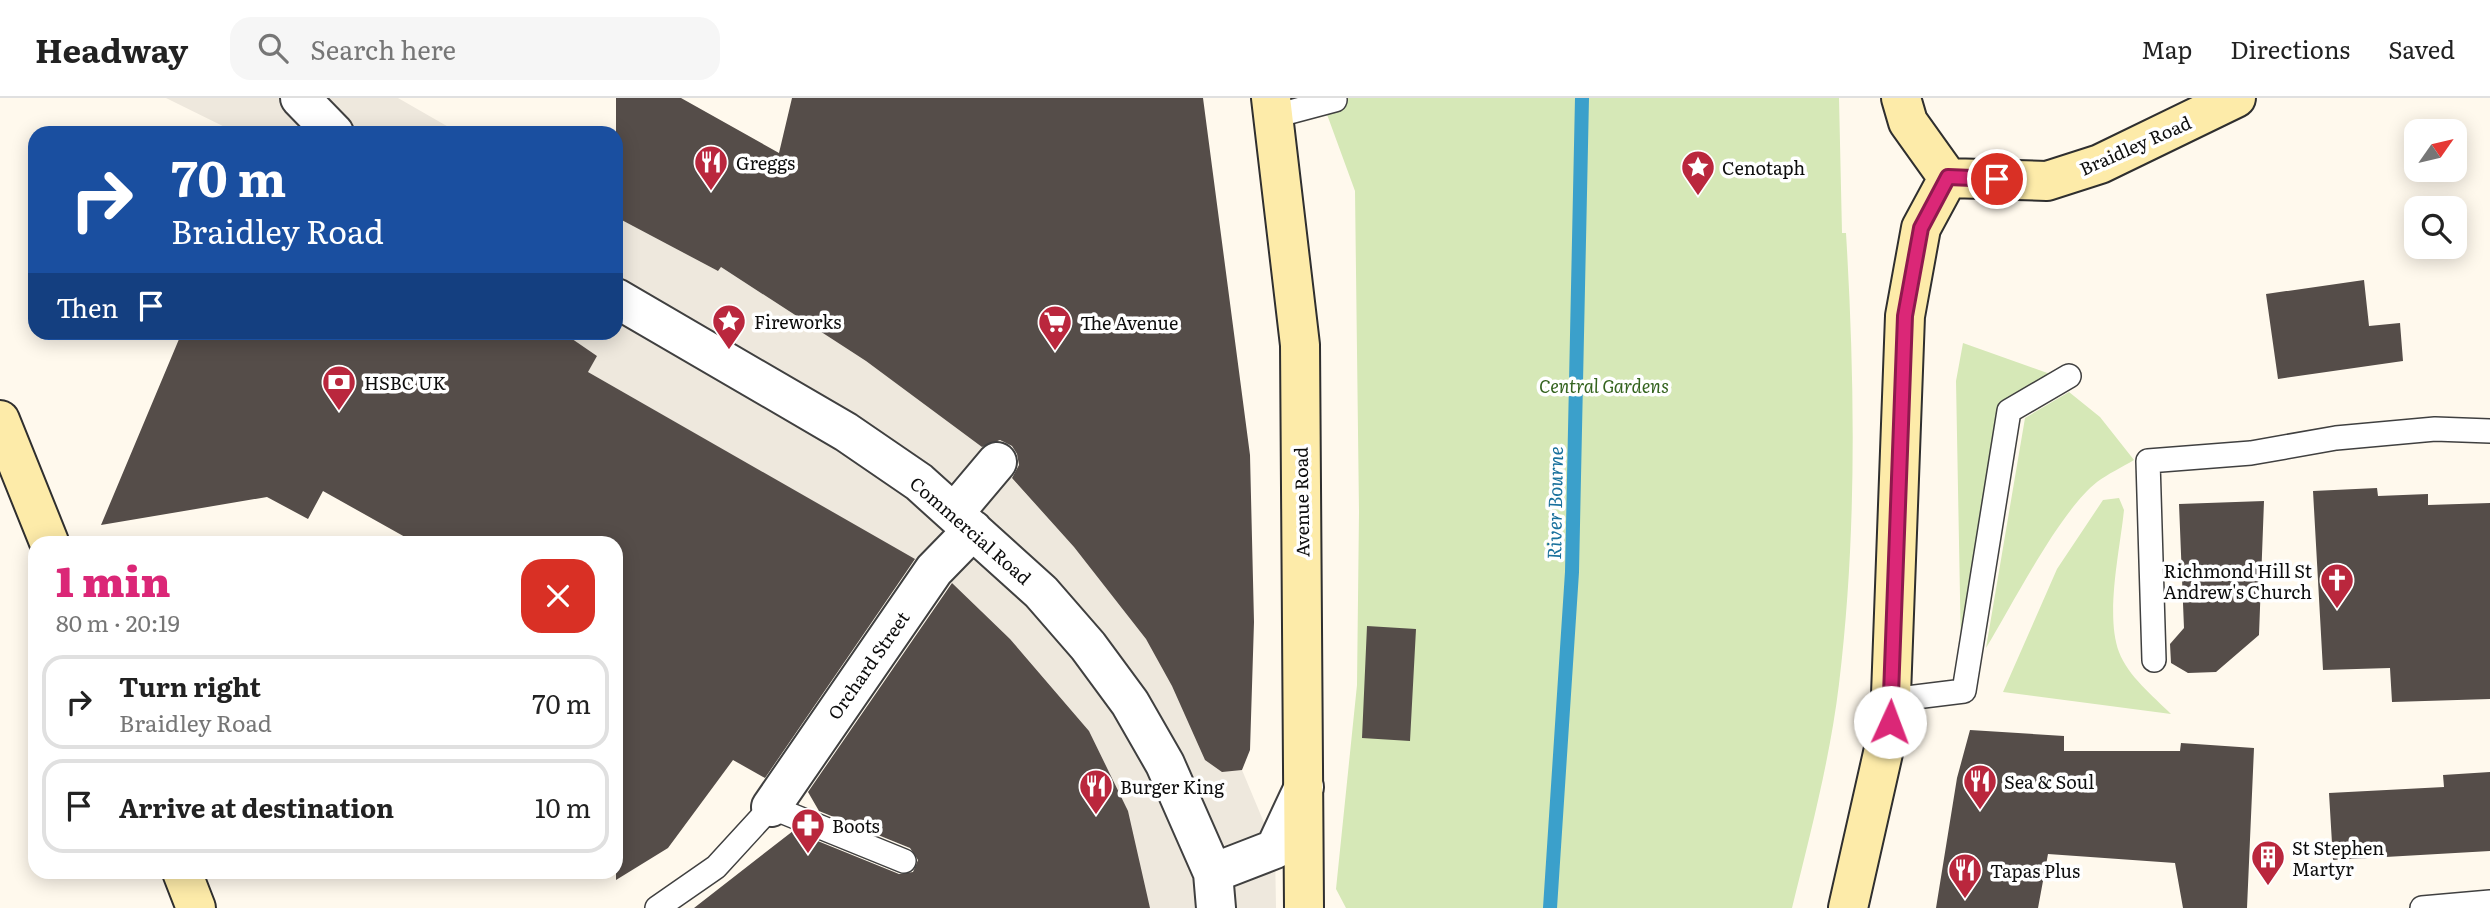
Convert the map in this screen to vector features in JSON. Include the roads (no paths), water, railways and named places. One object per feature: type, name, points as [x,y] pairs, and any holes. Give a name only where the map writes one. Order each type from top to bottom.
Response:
[{"type":"street","points":[[300,98],[327,126]]},
{"type":"street","points":[[1848,908],[1890,722],[1905,316],[1921,228],[1948,177],[1908,122],[1901,98]]},
{"type":"street","name":"Braidley Road","points":[[1948,177],[2047,181],[2100,164],[2235,98]]},
{"type":"street","name":"Avenue Road","points":[[1273,107],[1300,345],[1304,908]]},
{"type":"street","name":"Commercial Road","points":[[623,302],[846,432],[919,482],[1041,592],[1088,646],[1130,703],[1165,764],[1215,890],[1275,849],[1304,787]]},
{"type":"street","points":[[0,420],[47,536]]},
{"type":"street","name":"Orchard Street","points":[[771,807],[934,570],[997,462]]},
{"type":"street","points":[[185,879],[197,908]]},
{"type":"lane","points":[[1273,107],[1335,100]]},
{"type":"lane","points":[[1891,700],[1964,691],[2009,411],[2069,376]]},
{"type":"lane","points":[[2154,660],[2148,461],[2251,453],[2336,438],[2435,429],[2490,431]]},
{"type":"lane","points":[[771,807],[904,861]]},
{"type":"lane","name":"Orchard Street","points":[[657,908],[716,867],[771,807]]},
{"type":"lane","points":[[2421,908],[2490,902]]},
{"type":"waterway","name":"River Bourne","points":[[1550,908],[1572,572],[1582,98]]},
{"type":"place","name":"Greggs","points":[[711,192]]},
{"type":"place","name":"Cenotaph","points":[[1698,197]]},
{"type":"place","name":"Fireworks","points":[[729,351]]},
{"type":"place","name":"The Avenue","points":[[1055,352]]},
{"type":"place","name":"HSBC UK","points":[[339,412]]},
{"type":"place","name":"Richmond Hill St Andrew's Church","points":[[2337,610]]},
{"type":"place","name":"Sea & Soul","points":[[1980,811]]},
{"type":"place","name":"Burger King","points":[[1096,816]]},
{"type":"place","name":"Boots","points":[[808,855]]},
{"type":"place","name":"St Stephen Martyr","points":[[2268,887]]},
{"type":"place","name":"Tapas Plus","points":[[1965,900]]},
{"type":"park label","name":"Central Gardens","points":[[1604,385]]}]
